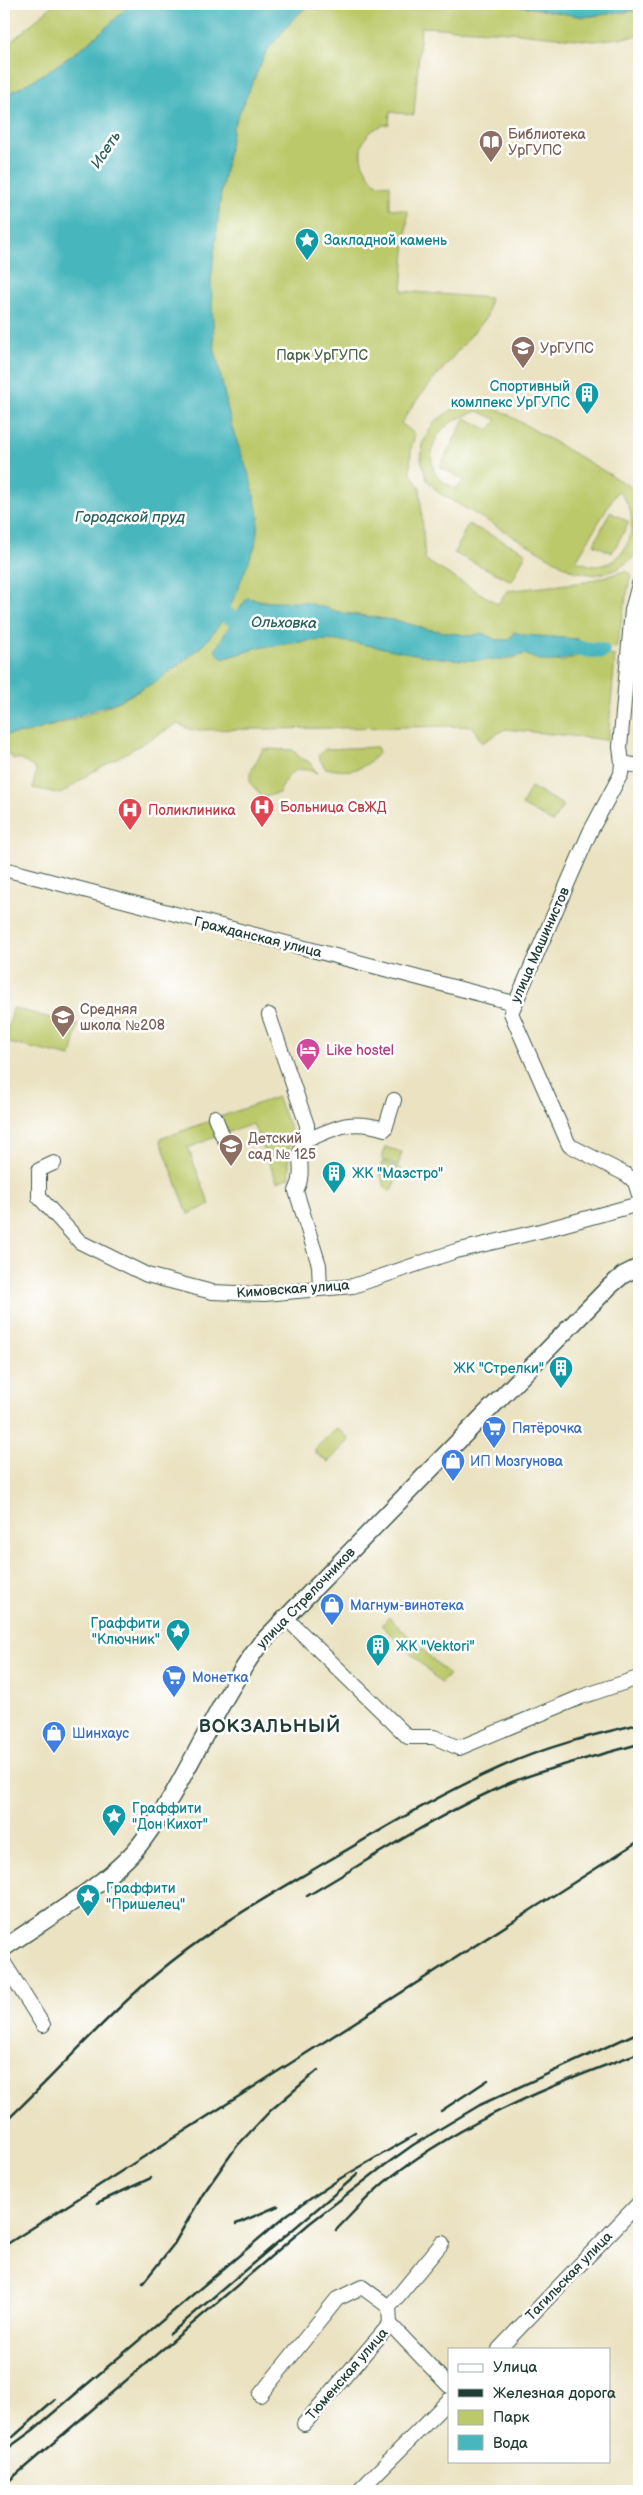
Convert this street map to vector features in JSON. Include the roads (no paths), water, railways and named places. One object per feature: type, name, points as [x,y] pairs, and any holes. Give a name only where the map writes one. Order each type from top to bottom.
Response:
[{"type":"main road","name":"улица Стрелочников","points":[[4,1948],[120,1866],[144,1840],[189,1766],[245,1665],[285,1617],[609,1287],[623,1275],[639,1266]]},
{"type":"street","points":[[639,584],[632,610],[620,747],[622,763],[639,766]]},
{"type":"street","name":"улица Машинистов","points":[[622,763],[620,774],[590,832],[510,1013],[569,1145],[627,1175],[639,1189]]},
{"type":"street","name":"Гражданская улица","points":[[4,868],[514,1003]]},
{"type":"street","points":[[269,1016],[306,1125],[307,1140]]},
{"type":"street","points":[[320,1290],[319,1265],[296,1191],[300,1180],[300,1154],[304,1143],[338,1126],[364,1122],[385,1129],[394,1100]]},
{"type":"street","points":[[215,1117],[223,1137]]},
{"type":"street","name":"Кимовская улица","points":[[54,1163],[39,1170],[39,1197],[80,1242],[147,1275],[212,1292],[264,1294],[353,1286],[456,1251],[540,1232],[639,1204]]},
{"type":"street","points":[[285,1617],[408,1737],[434,1737],[459,1748],[581,1697],[638,1678]]},
{"type":"street","points":[[4,1963],[43,2025]]},
{"type":"street","name":"Тагильская улица","points":[[500,2348],[639,2204]]},
{"type":"street","name":"Тюменская улица","points":[[442,2243],[389,2307],[390,2324],[448,2385]]},
{"type":"street","points":[[260,2395],[337,2299],[362,2287],[389,2307]]},
{"type":"street","name":"Тюменская улица","points":[[304,2424],[390,2324]]},
{"type":"street","points":[[359,2491],[448,2401]]},
{"type":"water","name":"Городской пруд","points":[[130,4],[310,4],[295,17],[266,52],[233,127],[221,193],[211,281],[214,346],[232,428],[250,478],[259,517],[255,546],[227,615],[205,643],[159,680],[118,701],[67,720],[27,733],[4,735],[4,96],[39,77],[71,56],[101,32]]},
{"type":"water","points":[[509,4],[639,4],[639,10],[584,17]]},
{"type":"water","points":[[247,598],[266,602],[305,602],[346,614],[399,621],[426,629],[471,636],[482,633],[496,640],[509,640],[514,632],[524,635],[577,639],[587,649],[572,657],[557,661],[541,660],[525,654],[503,659],[458,660],[324,640],[255,648],[223,659],[215,651]]},
{"type":"waterway","name":"Ольховка","points":[[207,604],[241,623],[256,623]]},
{"type":"waterway","name":"Ольховка","points":[[564,647],[602,651]]},
{"type":"railway","points":[[4,2123],[134,1993],[195,1944],[237,1915],[390,1825],[478,1777],[552,1748],[586,1737],[639,1724]]},
{"type":"railway","points":[[307,1896],[459,1807],[512,1782],[543,1771],[639,1744]]},
{"type":"railway","points":[[4,2246],[639,1841]]},
{"type":"railway","points":[[4,2485],[310,2223],[413,2145],[480,2105],[639,2032]]},
{"type":"railway","points":[[336,2230],[384,2183],[448,2138],[542,2091],[639,2053]]},
{"type":"railway","points":[[143,2283],[174,2244],[203,2194],[237,2146],[270,2111],[318,2070]]},
{"type":"railway","points":[[441,2111],[488,2080]]},
{"type":"railway","points":[[4,2451],[33,2430],[288,2214],[341,2178],[415,2135]]},
{"type":"railway","points":[[170,2334],[358,2174]]},
{"type":"railway","points":[[97,2203],[151,2178]]},
{"type":"railway","points":[[236,2224],[278,2206]]},
{"type":"railway","points":[[13,2437],[55,2400]]},
{"type":"place","name":"Библиотека УрГУПС","points":[[491,163]]},
{"type":"place","name":"Закладной камень","points":[[307,261]]},
{"type":"place","name":"УрГУПС","points":[[523,369]]},
{"type":"place","name":"Спортивный комлпекс УрГУПС","points":[[587,415]]},
{"type":"place","name":"Больница СвЖД","points":[[262,828]]},
{"type":"place","name":"Поликлиника","points":[[130,831]]},
{"type":"place","name":"Средняя школа №208","points":[[63,1038]]},
{"type":"place","name":"Like hostel","points":[[308,1071]]},
{"type":"place","name":"Детский сад № 125","points":[[231,1167]]},
{"type":"place","name":"ЖК \"Маэстро\"","points":[[334,1194]]},
{"type":"place","name":"ЖК \"Стрелки\"","points":[[561,1389]]},
{"type":"place","name":"Пятёрочка","points":[[494,1449]]},
{"type":"place","name":"ИП Мозгунова","points":[[453,1482]]},
{"type":"place","name":"Магнум-винотека","points":[[332,1626]]},
{"type":"place","name":"Граффити \"Ключник\"","points":[[178,1652]]},
{"type":"place","name":"ЖК \"Vektori\"","points":[[378,1667]]},
{"type":"place","name":"Монетка","points":[[174,1698]]},
{"type":"place","name":"Шинхаус","points":[[54,1754]]},
{"type":"place","name":"Граффити \"Дон Кихот\"","points":[[114,1837]]},
{"type":"place","name":"Граффити \"Пришелец\"","points":[[88,1917]]},
{"type":"district","name":"ВОКЗАЛЬНЫЙ","points":[[270,1726]]},
{"type":"water label","name":"Исеть","points":[[106,150]]},
{"type":"park label","name":"Парк УрГУПС","points":[[322,355]]}]
